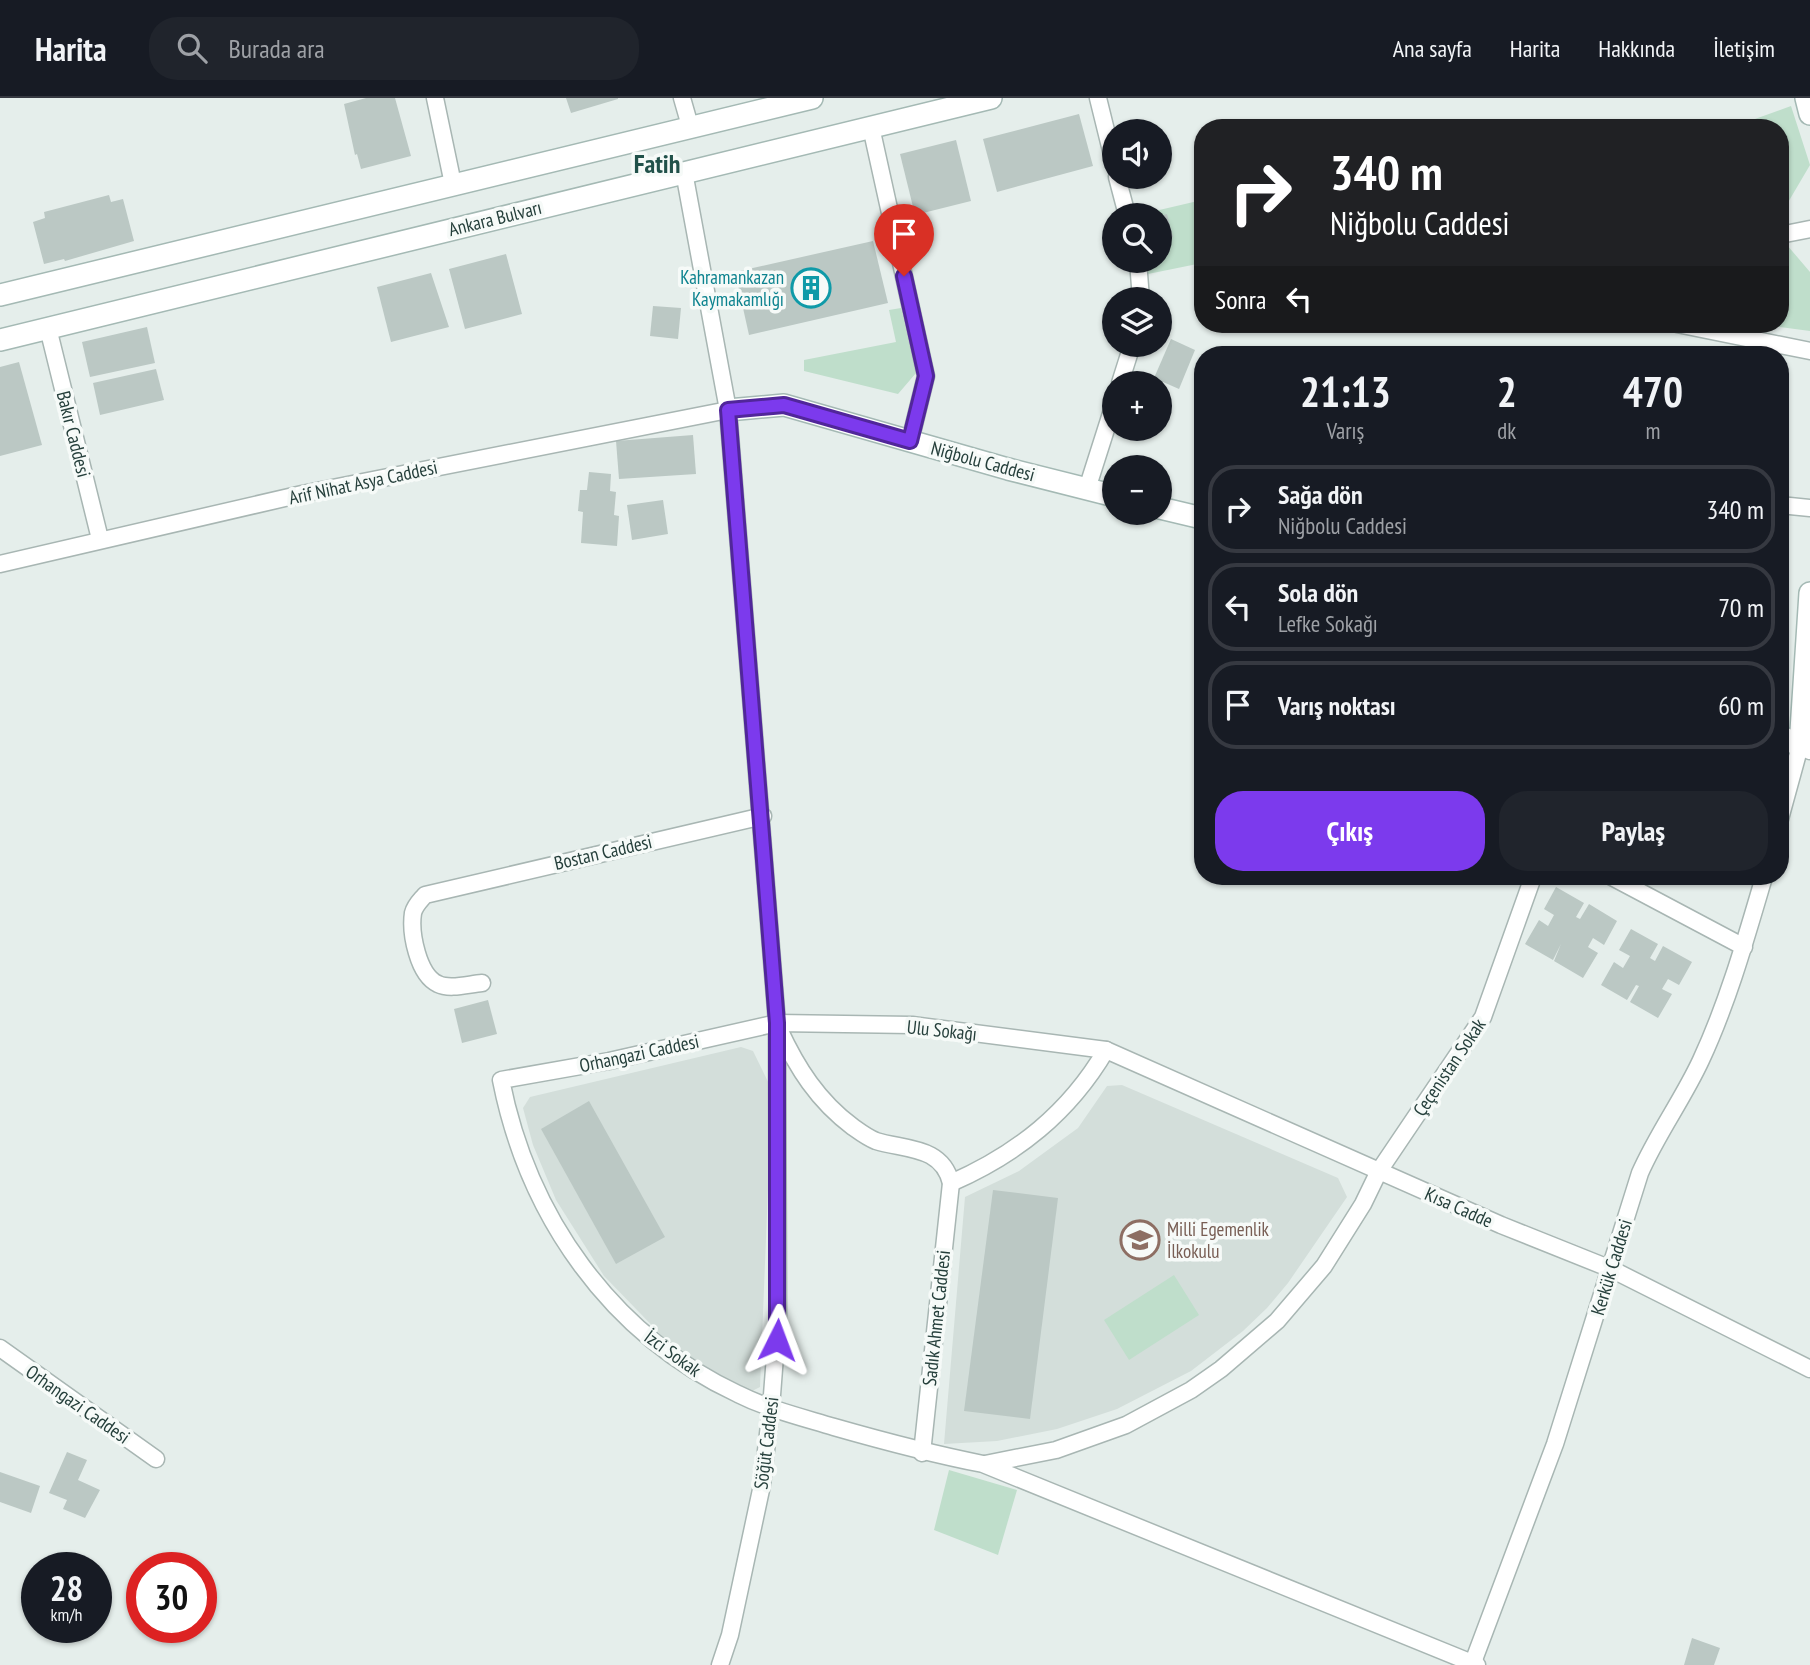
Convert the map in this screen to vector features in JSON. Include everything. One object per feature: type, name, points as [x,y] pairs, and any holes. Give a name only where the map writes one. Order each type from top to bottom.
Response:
[{"type":"main road","points":[[0,295],[812,98]]},
{"type":"main road","name":"Ankara Bulvarı","points":[[0,340],[991,98]]},
{"type":"main road","points":[[1806,98],[1810,114]]},
{"type":"main road","name":"Niğbolu Caddesi","points":[[728,410],[784,405],[1102,493]]},
{"type":"main road","points":[[1172,511],[1194,516]]},
{"type":"main road","points":[[1805,749],[1810,593]]},
{"type":"main road","points":[[1805,749],[1810,708]]},
{"type":"main road","points":[[1789,741],[1805,749]]},
{"type":"street","points":[[435,98],[453,184]]},
{"type":"street","points":[[682,98],[690,126]]},
{"type":"street","points":[[1098,98],[1103,119]]},
{"type":"street","points":[[871,127],[926,376],[910,441]]},
{"type":"street","name":"Söğüt Caddesi","points":[[684,172],[728,410],[763,816],[777,1023],[779,1317],[771,1408],[762,1485],[733,1625],[720,1665]]},
{"type":"street","points":[[1789,234],[1810,229]]},
{"type":"street","name":"Bakır Caddesi","points":[[48,328],[100,540]]},
{"type":"street","points":[[1721,333],[1785,346]]},
{"type":"street","points":[[1789,347],[1810,351]]},
{"type":"street","name":"Arif Nihat Asya Caddesi","points":[[0,564],[454,462],[728,410]]},
{"type":"street","points":[[1087,489],[1102,441]]},
{"type":"street","points":[[1789,506],[1810,508]]},
{"type":"street","points":[[1789,794],[1805,749]]},
{"type":"street","name":"Bostan Caddesi","points":[[482,983],[445,986],[435,984],[420,959],[414,938],[413,911],[425,895],[763,816]]},
{"type":"street","name":"Çeçenistan Sokak","points":[[983,1464],[1056,1450],[1114,1430],[1159,1409],[1222,1369],[1277,1321],[1309,1285],[1344,1236],[1379,1171],[1483,1017],[1530,885]]},
{"type":"street","points":[[1627,885],[1744,947]]},
{"type":"street","name":"Kerkük Caddesi","points":[[1474,1664],[1555,1444],[1640,1173],[1653,1144],[1689,1087],[1703,1056],[1744,947],[1761,885]]},
{"type":"street","points":[[777,1023],[805,1079],[836,1114],[874,1140],[934,1156],[945,1167],[951,1183],[1002,1157],[1048,1123],[1088,1081],[1105,1050]]},
{"type":"street","name":"Ulu Sokağı","points":[[777,1023],[912,1025],[1105,1050]]},
{"type":"street","name":"Orhangazi Caddesi","points":[[501,1080],[609,1061],[777,1023]]},
{"type":"street","name":"Kısa Cadde","points":[[1105,1050],[1379,1171],[1611,1269],[1810,1369]]},
{"type":"street","name":"İzci Sokak","points":[[501,1080],[517,1144],[543,1206],[559,1235],[600,1290],[624,1315],[678,1360],[708,1379],[771,1408],[922,1453],[983,1464]]},
{"type":"street","name":"Sadık Ahmet Caddesi","points":[[922,1453],[951,1183]]},
{"type":"street","name":"Orhangazi Caddesi","points":[[0,1348],[156,1459]]},
{"type":"street","points":[[983,1464],[1474,1664]]},
{"type":"shaded area","points":[[741,1047],[753,1051],[772,1090],[760,1387],[746,1394],[669,1343],[604,1276],[556,1200],[533,1145],[523,1108],[530,1097]]},
{"type":"shaded area","name":"Milli Egemenlik İlkokulu","points":[[1122,1085],[1338,1178],[1347,1197],[1288,1283],[1267,1308],[1243,1331],[1191,1371],[1117,1409],[1057,1429],[997,1441],[944,1444],[965,1197],[1019,1171],[1078,1128],[1107,1086]]},
{"type":"green space","points":[[1791,106],[1810,165],[1789,201],[1789,119],[1755,119]]},
{"type":"green space","points":[[1194,202],[1194,265],[1172,269],[1172,207]]},
{"type":"green space","points":[[1789,247],[1810,272],[1810,331],[1789,328]]},
{"type":"green space","points":[[901,308],[916,373],[898,394],[804,371],[804,360],[896,342],[889,310]]},
{"type":"green space","points":[[1174,1275],[1199,1315],[1129,1360],[1104,1320]]},
{"type":"green space","points":[[949,1470],[1017,1490],[998,1555],[934,1530]]},
{"type":"building","points":[[366,98],[395,98],[411,156],[361,169],[357,154],[355,155],[344,104]]},
{"type":"building","points":[[566,98],[618,98],[618,99],[571,113]]},
{"type":"building","points":[[1079,114],[1093,166],[997,192],[983,139]]},
{"type":"building","points":[[956,140],[971,201],[915,215],[900,154]]},
{"type":"building","points":[[109,195],[111,202],[123,199],[134,241],[65,261],[64,259],[44,264],[33,222],[45,218],[44,212]]},
{"type":"building","name":"Kahramankazan Kaymakamlığı","points":[[873,241],[888,303],[749,335],[735,272]]},
{"type":"building","points":[[506,254],[522,314],[465,329],[449,269]]},
{"type":"building","points":[[431,273],[449,327],[391,342],[377,287]]},
{"type":"building","points":[[653,306],[681,308],[678,339],[650,336]]},
{"type":"building","points":[[147,327],[155,363],[90,377],[82,342]]},
{"type":"building","points":[[1172,339],[1194,350],[1179,389],[1172,386],[1172,371],[1157,371],[1163,357],[1172,357]]},
{"type":"building","points":[[19,362],[42,445],[0,456],[0,367]]},
{"type":"building","points":[[156,369],[164,400],[100,415],[93,383]]},
{"type":"building","points":[[693,435],[696,474],[619,479],[616,441]]},
{"type":"building","points":[[589,472],[611,474],[610,491],[616,492],[614,515],[619,516],[617,546],[581,543],[583,512],[578,511],[580,490],[587,490]]},
{"type":"building","points":[[663,500],[668,534],[632,540],[627,505]]},
{"type":"building","points":[[1556,887],[1584,903],[1576,917],[1580,919],[1589,904],[1617,921],[1604,945],[1593,938],[1588,947],[1598,953],[1583,978],[1554,961],[1561,944],[1553,960],[1525,944],[1539,920],[1548,926],[1554,915],[1544,909]]},
{"type":"building","points":[[1631,929],[1658,944],[1650,958],[1655,961],[1663,946],[1692,962],[1679,985],[1668,979],[1662,989],[1672,994],[1658,1018],[1630,1002],[1639,986],[1636,985],[1627,1000],[1601,985],[1614,962],[1623,968],[1630,956],[1619,950]]},
{"type":"building","points":[[488,1000],[497,1034],[462,1043],[454,1009]]},
{"type":"building","points":[[589,1101],[665,1237],[616,1264],[541,1129]]},
{"type":"building","points":[[993,1190],[1058,1198],[1030,1419],[964,1411]]},
{"type":"building","points":[[67,1452],[87,1460],[78,1480],[100,1490],[85,1518],[63,1509],[67,1500],[49,1493]]},
{"type":"building","points":[[0,1472],[40,1486],[31,1513],[0,1502]]},
{"type":"building","points":[[1692,1638],[1720,1648],[1714,1665],[1684,1665]]},
{"type":"place","name":"Kahramankazan Kaymakamlığı","points":[[811,288]]},
{"type":"place","name":"Milli Egemenlik İlkokulu","points":[[1140,1240]]},
{"type":"district","name":"Fatih","points":[[657,164]]},
{"type":"route","points":[[777,1340],[777,1023],[763,816],[728,410],[784,405],[910,441],[926,376],[904,276]]}]
